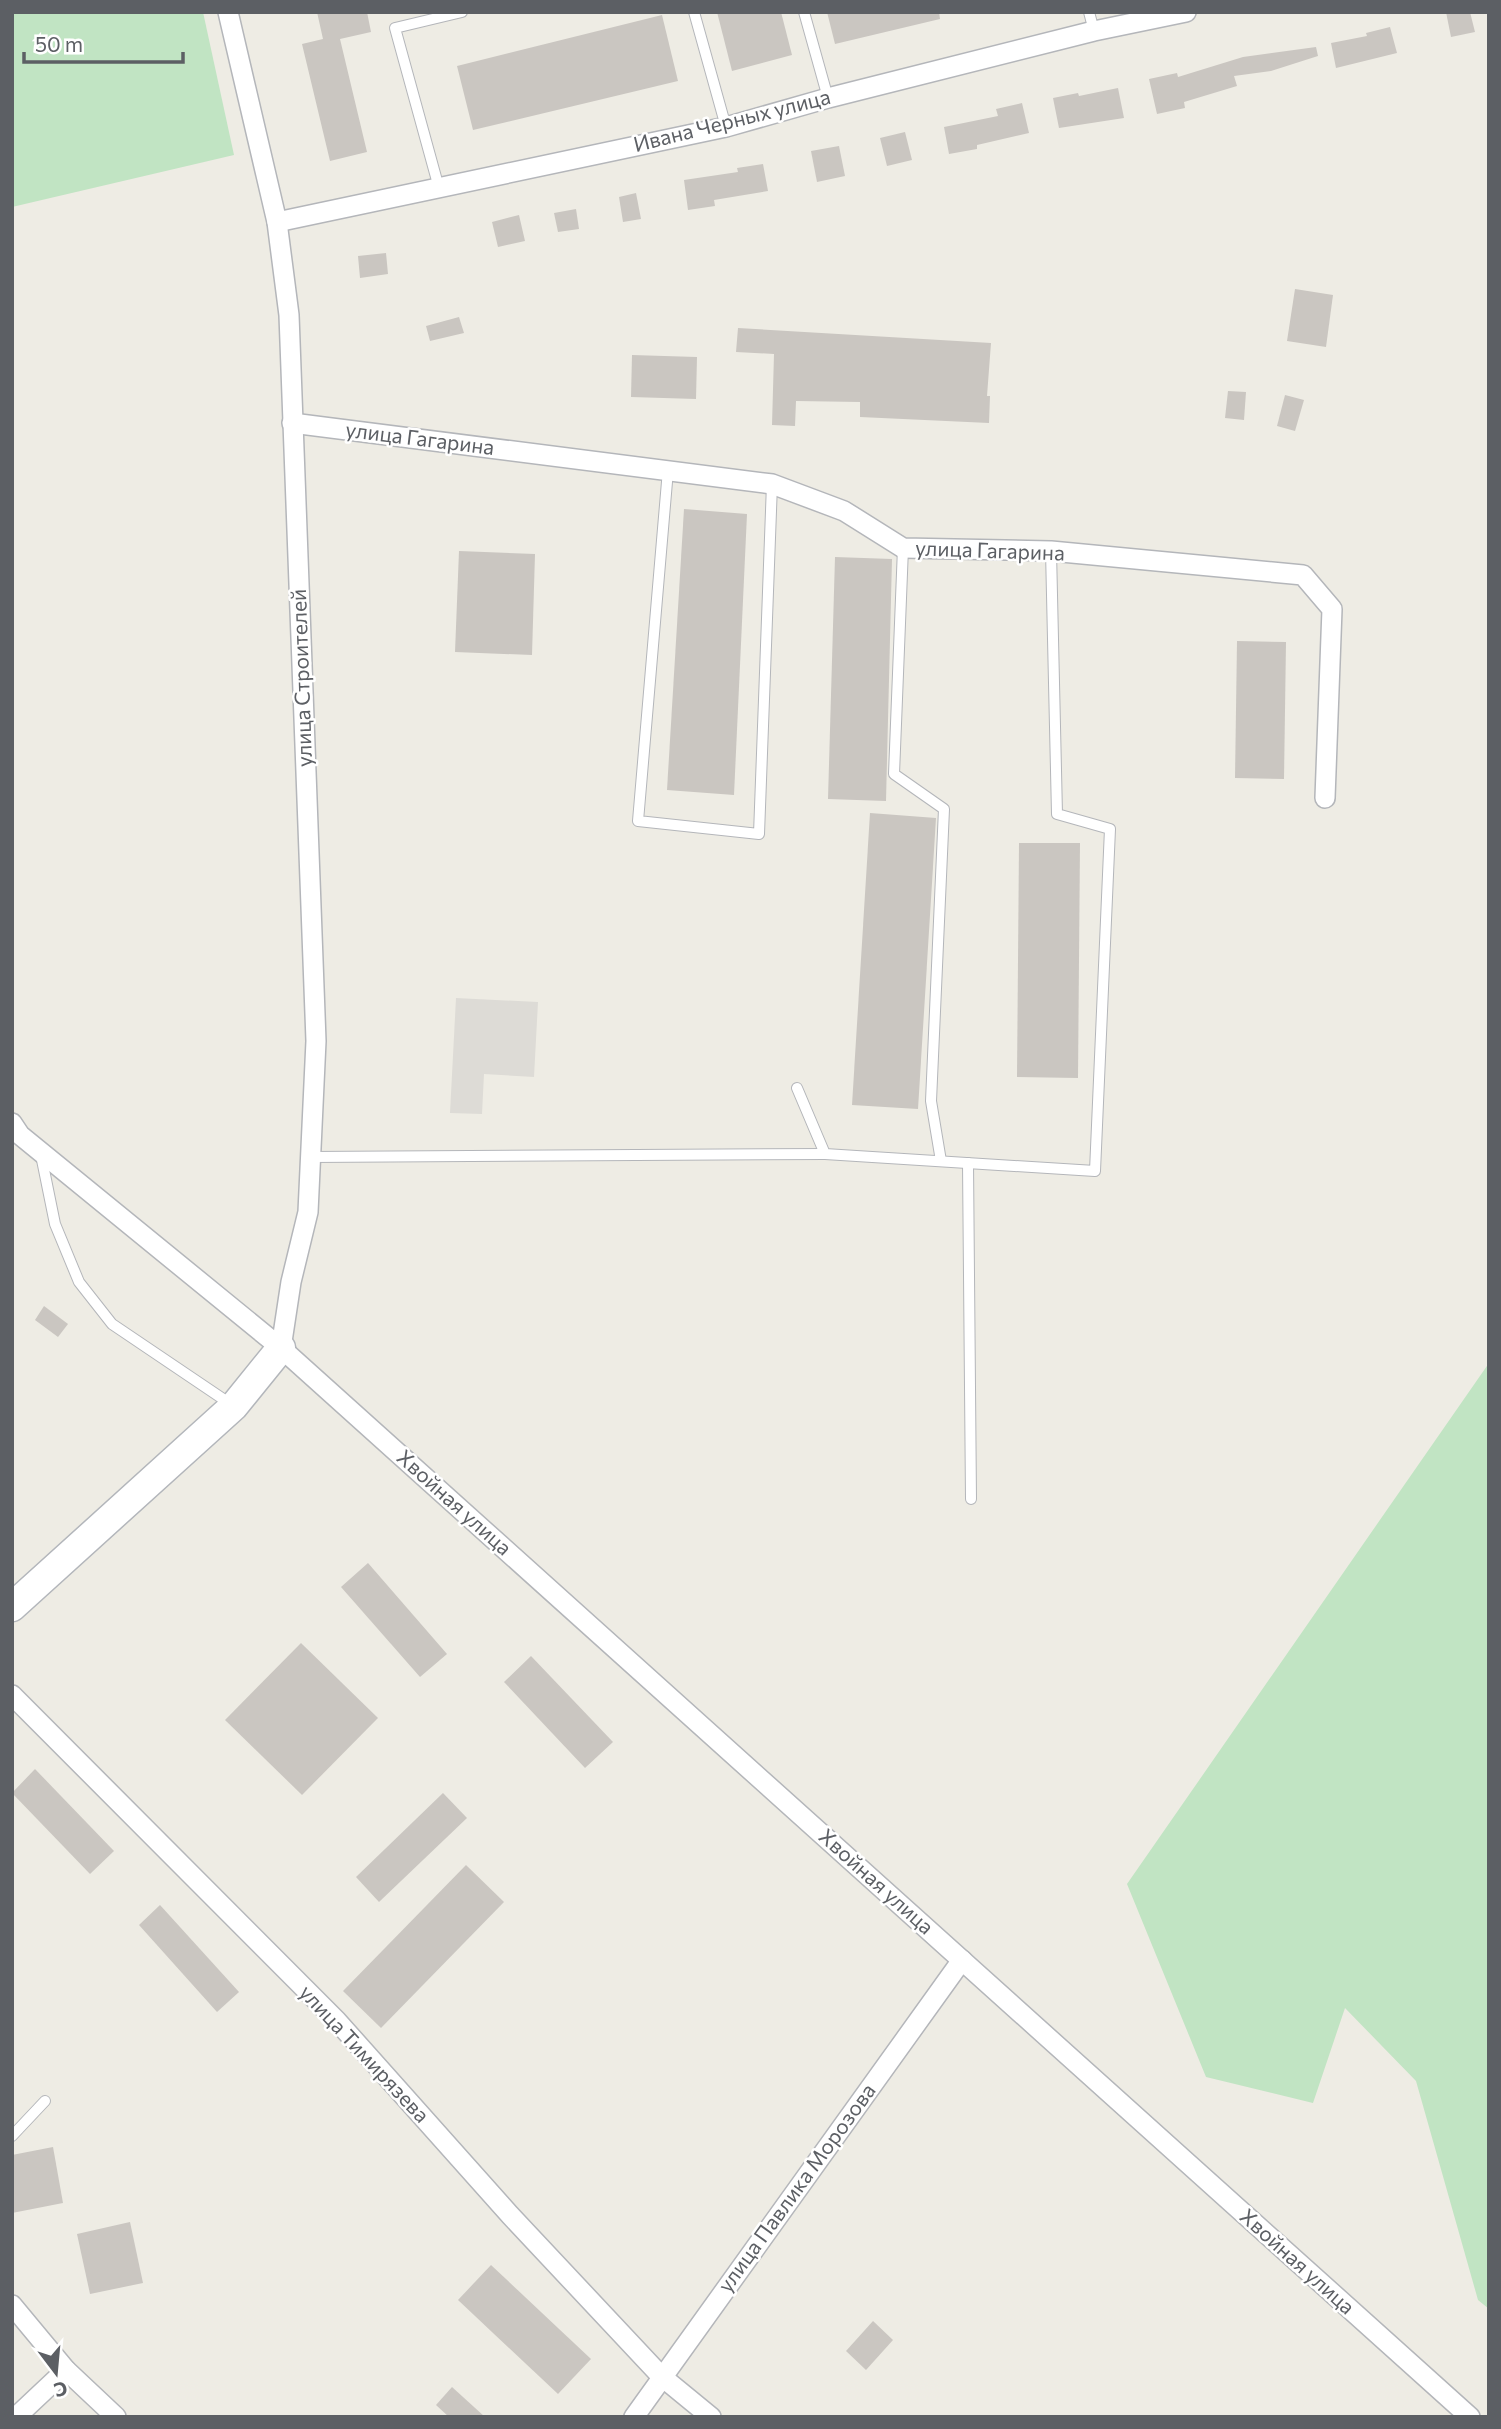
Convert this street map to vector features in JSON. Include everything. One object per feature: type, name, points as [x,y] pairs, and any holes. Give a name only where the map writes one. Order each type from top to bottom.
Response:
[{"type":"street","name":"улица Строителей","points":[[228,12],[277,222],[289,315],[316,1041],[308,1212],[291,1282],[281,1348]]},
{"type":"street","name":"Ивана Черных улица","points":[[277,222],[726,127],[1092,22],[1186,12]]},
{"type":"street","name":"улица Гагарина","points":[[292,423],[772,484],[844,511],[903,548],[1051,551],[1303,575],[1332,609],[1325,798]]},
{"type":"street","name":"Хвойная улица","points":[[12,1123],[20,1135],[281,1348],[1470,2417]]},
{"type":"street","points":[[12,1607],[234,1406],[281,1348]]},
{"type":"street","name":"улица Тимирязева","points":[[12,1695],[337,2021],[510,2215],[661,2376],[711,2417]]},
{"type":"street","name":"улица Павлика Морозова","points":[[634,2417],[962,1960]]},
{"type":"street","points":[[12,2305],[66,2370],[116,2417]]},
{"type":"street","points":[[16,2417],[66,2370]]},
{"type":"lane","points":[[439,188],[395,28],[462,12]]},
{"type":"lane","points":[[694,12],[726,127]]},
{"type":"lane","points":[[804,12],[828,97]]},
{"type":"lane","points":[[668,470],[638,821],[759,834],[772,484]]},
{"type":"lane","points":[[903,548],[894,774],[944,808],[931,1101],[941,1161]]},
{"type":"lane","points":[[311,1157],[825,1153],[1095,1171],[1110,829],[1057,814],[1051,551]]},
{"type":"lane","points":[[797,1088],[825,1153]]},
{"type":"lane","points":[[40,1151],[55,1224],[79,1282],[112,1324],[234,1406]]},
{"type":"lane","points":[[968,1163],[971,1499]]},
{"type":"lane","points":[[12,2136],[45,2101]]},
{"type":"shaded area","points":[[456,998],[538,1002],[534,1077],[484,1074],[482,1114],[450,1113]]},
{"type":"green space","points":[[12,12],[203,12],[234,155],[12,207]]},
{"type":"green space","points":[[1489,1363],[1489,2309],[1478,2300],[1416,2081],[1345,2008],[1313,2103],[1206,2077],[1127,1884]]},
{"type":"building","points":[[317,12],[367,12],[371,32],[340,39],[367,152],[330,161],[302,44],[323,39]]},
{"type":"building","points":[[717,12],[781,12],[792,55],[732,71]]},
{"type":"building","points":[[827,12],[939,12],[940,19],[835,44]]},
{"type":"building","points":[[1446,12],[1470,12],[1475,32],[1451,37]]},
{"type":"building","points":[[662,15],[678,81],[473,130],[457,66]]},
{"type":"building","points":[[1390,27],[1397,53],[1336,68],[1331,43],[1367,36],[1366,33]]},
{"type":"building","points":[[1316,47],[1318,56],[1271,71],[1234,76],[1237,86],[1184,102],[1185,108],[1157,114],[1149,79],[1177,73],[1178,77],[1243,57]]},
{"type":"building","points":[[1118,88],[1124,118],[1059,128],[1053,98]]},
{"type":"building","points":[[1022,103],[1029,133],[977,145],[977,149],[949,154],[944,127],[998,116],[996,109]]},
{"type":"building","points":[[905,132],[912,160],[887,166],[880,138]]},
{"type":"building","points":[[839,146],[845,176],[817,182],[811,151]]},
{"type":"building","points":[[763,164],[768,191],[714,200],[715,206],[688,210],[684,180],[738,172],[737,168]]},
{"type":"building","points":[[636,193],[641,219],[623,222],[619,197]]},
{"type":"building","points":[[576,209],[579,229],[558,232],[554,213]]},
{"type":"building","points":[[519,215],[525,241],[498,247],[492,222]]},
{"type":"building","points":[[386,253],[388,274],[360,278],[358,256]]},
{"type":"building","points":[[1295,289],[1333,295],[1326,347],[1287,341]]},
{"type":"building","points":[[459,317],[464,333],[430,341],[426,326]]},
{"type":"building","points":[[738,328],[991,343],[987,396],[990,396],[989,423],[860,417],[860,402],[796,401],[795,426],[772,425],[774,354],[736,352]]},
{"type":"building","points":[[632,355],[697,357],[696,399],[631,397]]},
{"type":"building","points":[[1228,391],[1246,392],[1244,420],[1225,418]]},
{"type":"building","points":[[1285,395],[1304,400],[1295,431],[1277,426]]},
{"type":"building","points":[[684,509],[747,514],[734,795],[667,790]]},
{"type":"building","points":[[459,551],[535,554],[532,655],[455,652]]},
{"type":"building","points":[[835,557],[892,559],[886,801],[828,799]]},
{"type":"building","points":[[1237,641],[1286,642],[1284,779],[1235,778]]},
{"type":"building","points":[[870,813],[936,818],[918,1109],[852,1105]]},
{"type":"building","points":[[1019,843],[1080,843],[1078,1078],[1017,1077]]},
{"type":"building","points":[[44,1306],[68,1324],[58,1337],[35,1320]]},
{"type":"building","points":[[368,1563],[447,1654],[420,1677],[341,1587]]},
{"type":"building","points":[[301,1643],[378,1718],[302,1795],[225,1720]]},
{"type":"building","points":[[531,1656],[613,1742],[585,1768],[504,1682]]},
{"type":"building","points":[[35,1769],[114,1851],[90,1874],[12,1793]]},
{"type":"building","points":[[443,1793],[467,1818],[379,1902],[356,1877]]},
{"type":"building","points":[[466,1865],[504,1902],[381,2028],[343,1991]]},
{"type":"building","points":[[160,1905],[239,1992],[217,2012],[139,1925]]},
{"type":"building","points":[[53,2147],[63,2203],[12,2213],[12,2155]]},
{"type":"building","points":[[130,2222],[143,2283],[90,2294],[77,2234]]},
{"type":"building","points":[[491,2265],[591,2359],[558,2394],[458,2300]]},
{"type":"building","points":[[873,2321],[893,2340],[866,2370],[846,2351]]},
{"type":"building","points":[[452,2387],[485,2417],[449,2417],[436,2405]]}]
